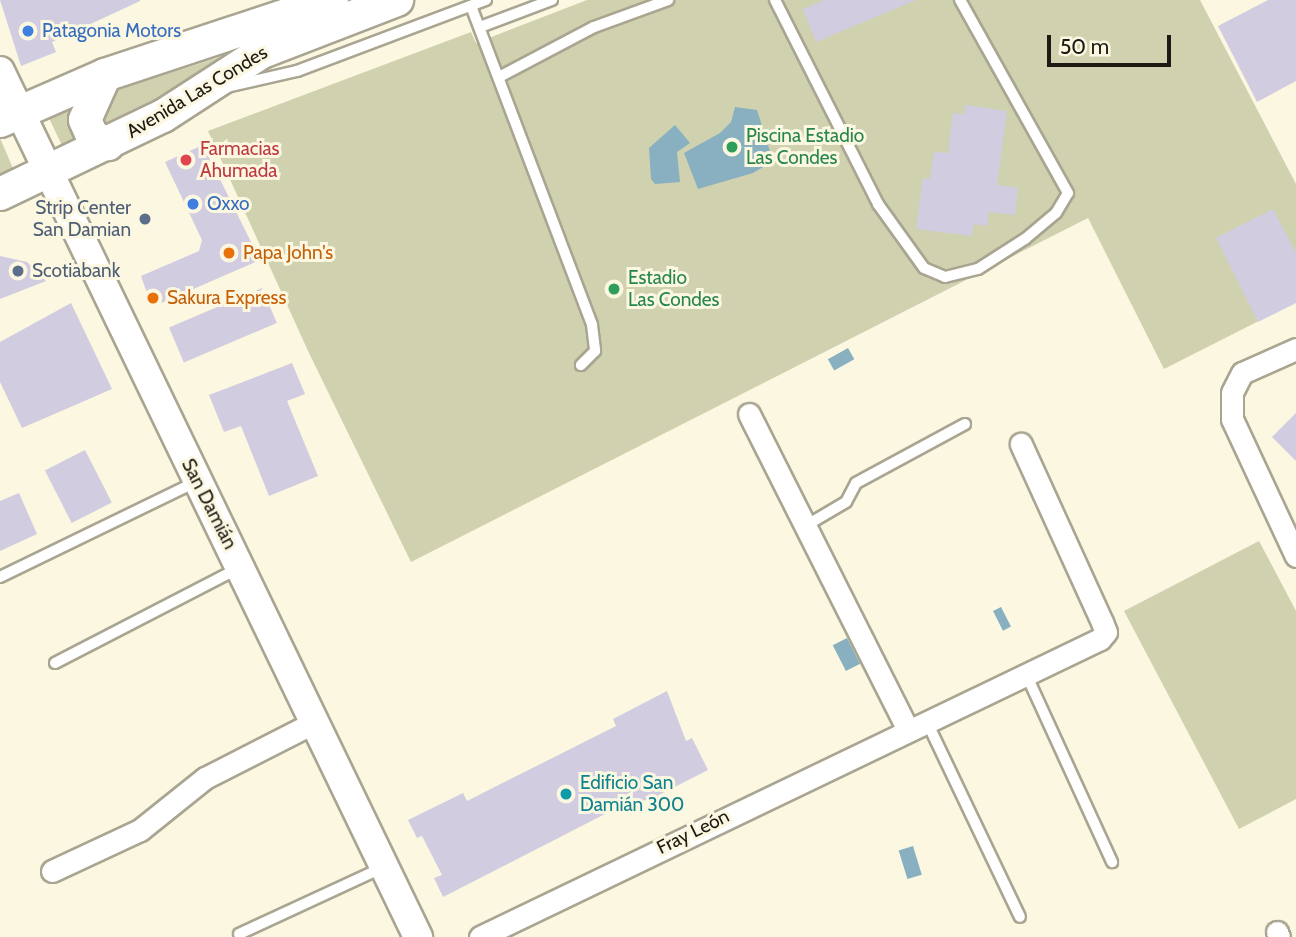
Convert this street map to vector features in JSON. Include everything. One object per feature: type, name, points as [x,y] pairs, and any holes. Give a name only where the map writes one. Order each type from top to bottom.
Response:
[{"type":"main road","name":"Avenida Las Condes","points":[[0,194],[163,116],[272,47],[397,0]]},
{"type":"main road","name":"Avenida Las Condes","points":[[9,117],[105,75],[322,2]]},
{"type":"main road","name":"San Damián","points":[[0,71],[9,117],[48,172],[418,937]]},
{"type":"main road","points":[[105,75],[85,120],[92,136],[108,144]]},
{"type":"street","points":[[1296,349],[1242,373],[1232,393],[1232,419],[1296,555]]},
{"type":"street","points":[[749,414],[917,725]]},
{"type":"street","name":"Fray León","points":[[480,937],[1100,639],[1106,632],[1021,444]]},
{"type":"street","points":[[52,871],[139,830],[205,778],[315,722]]},
{"type":"lane","points":[[194,94],[297,71],[486,0]]},
{"type":"lane","points":[[480,27],[552,0]]},
{"type":"lane","points":[[500,76],[594,27],[668,0]]},
{"type":"lane","points":[[775,0],[878,204],[925,268],[945,277],[978,269],[1026,239],[1056,213],[1068,193],[960,0]]},
{"type":"lane","points":[[471,6],[500,76],[535,183],[592,325],[595,351],[580,365]]},
{"type":"lane","points":[[807,525],[846,502],[856,482],[965,424]]},
{"type":"lane","points":[[0,577],[197,481]]},
{"type":"lane","points":[[55,663],[241,567]]},
{"type":"lane","points":[[1026,674],[1112,862]]},
{"type":"lane","points":[[917,725],[1020,917]]},
{"type":"lane","points":[[239,934],[384,867]]},
{"type":"green space","name":"Estadio Las Condes","points":[[587,0],[1200,0],[1296,184],[1296,302],[1164,369],[1088,218],[411,562],[309,353],[208,131],[471,32],[476,43]]},
{"type":"green space","points":[[239,51],[169,97],[101,129],[104,94]]},
{"type":"green space","points":[[73,108],[84,143],[65,152],[49,118]]},
{"type":"green space","points":[[0,138],[15,173],[0,179]]},
{"type":"green space","points":[[1259,541],[1296,611],[1296,799],[1239,829],[1124,611]]},
{"type":"water","name":"Piscina Estadio Las Condes","points":[[735,107],[757,110],[773,161],[753,173],[698,189],[684,153],[720,133],[731,122]]},
{"type":"water","points":[[675,125],[690,143],[677,152],[680,182],[655,184],[651,179],[649,148]]},
{"type":"water","points":[[848,348],[854,359],[834,371],[828,359]]},
{"type":"water","points":[[1001,607],[1011,627],[1003,631],[993,611]]},
{"type":"water","points":[[847,638],[860,664],[846,671],[833,645]]},
{"type":"water","points":[[913,846],[922,875],[907,879],[899,850]]},
{"type":"building","points":[[0,0],[140,1],[52,42],[56,52],[21,66]]},
{"type":"building","points":[[824,0],[916,0],[816,42],[803,9]]},
{"type":"building","points":[[1268,0],[1296,0],[1296,81],[1257,102],[1218,26]]},
{"type":"building","points":[[965,105],[1007,111],[997,185],[1018,188],[1015,215],[989,212],[987,226],[974,224],[972,236],[916,229],[923,178],[930,179],[934,152],[948,153],[953,113],[964,114]]},
{"type":"building","points":[[203,145],[260,260],[152,307],[141,276],[199,251],[202,240],[165,162]]},
{"type":"building","points":[[1273,209],[1296,253],[1296,303],[1258,322],[1216,238]]},
{"type":"building","name":"Scotiabank","points":[[0,256],[27,262],[46,281],[0,299]]},
{"type":"building","points":[[262,288],[277,323],[184,362],[169,327]]},
{"type":"building","points":[[71,303],[112,389],[22,428],[0,382],[0,342]]},
{"type":"building","points":[[292,363],[305,394],[287,401],[318,476],[269,496],[241,426],[224,432],[209,395]]},
{"type":"building","points":[[1296,413],[1296,461],[1272,437]]},
{"type":"building","points":[[85,450],[112,503],[72,523],[45,470]]},
{"type":"building","points":[[19,493],[37,534],[0,551],[0,501]]},
{"type":"building","name":"Edificio San Damián 300","points":[[667,691],[686,741],[692,738],[708,770],[655,797],[607,813],[443,897],[434,878],[442,875],[422,836],[417,838],[408,820],[463,793],[467,801],[616,726],[613,719]]},
{"type":"place","name":"Patagonia Motors","points":[[28,31]]},
{"type":"place","name":"Piscina Estadio Las Condes","points":[[732,147]]},
{"type":"place","name":"Farmacias Ahumada","points":[[186,160]]},
{"type":"place","name":"Oxxo","points":[[193,204]]},
{"type":"place","name":"Strip Center San Damian","points":[[145,219]]},
{"type":"place","name":"Papa John's","points":[[229,253]]},
{"type":"place","name":"Scotiabank","points":[[18,271]]},
{"type":"place","name":"Estadio Las Condes","points":[[614,289]]},
{"type":"place","name":"Sakura Express","points":[[153,298]]},
{"type":"place","name":"Edificio San Damián 300","points":[[566,794]]}]
